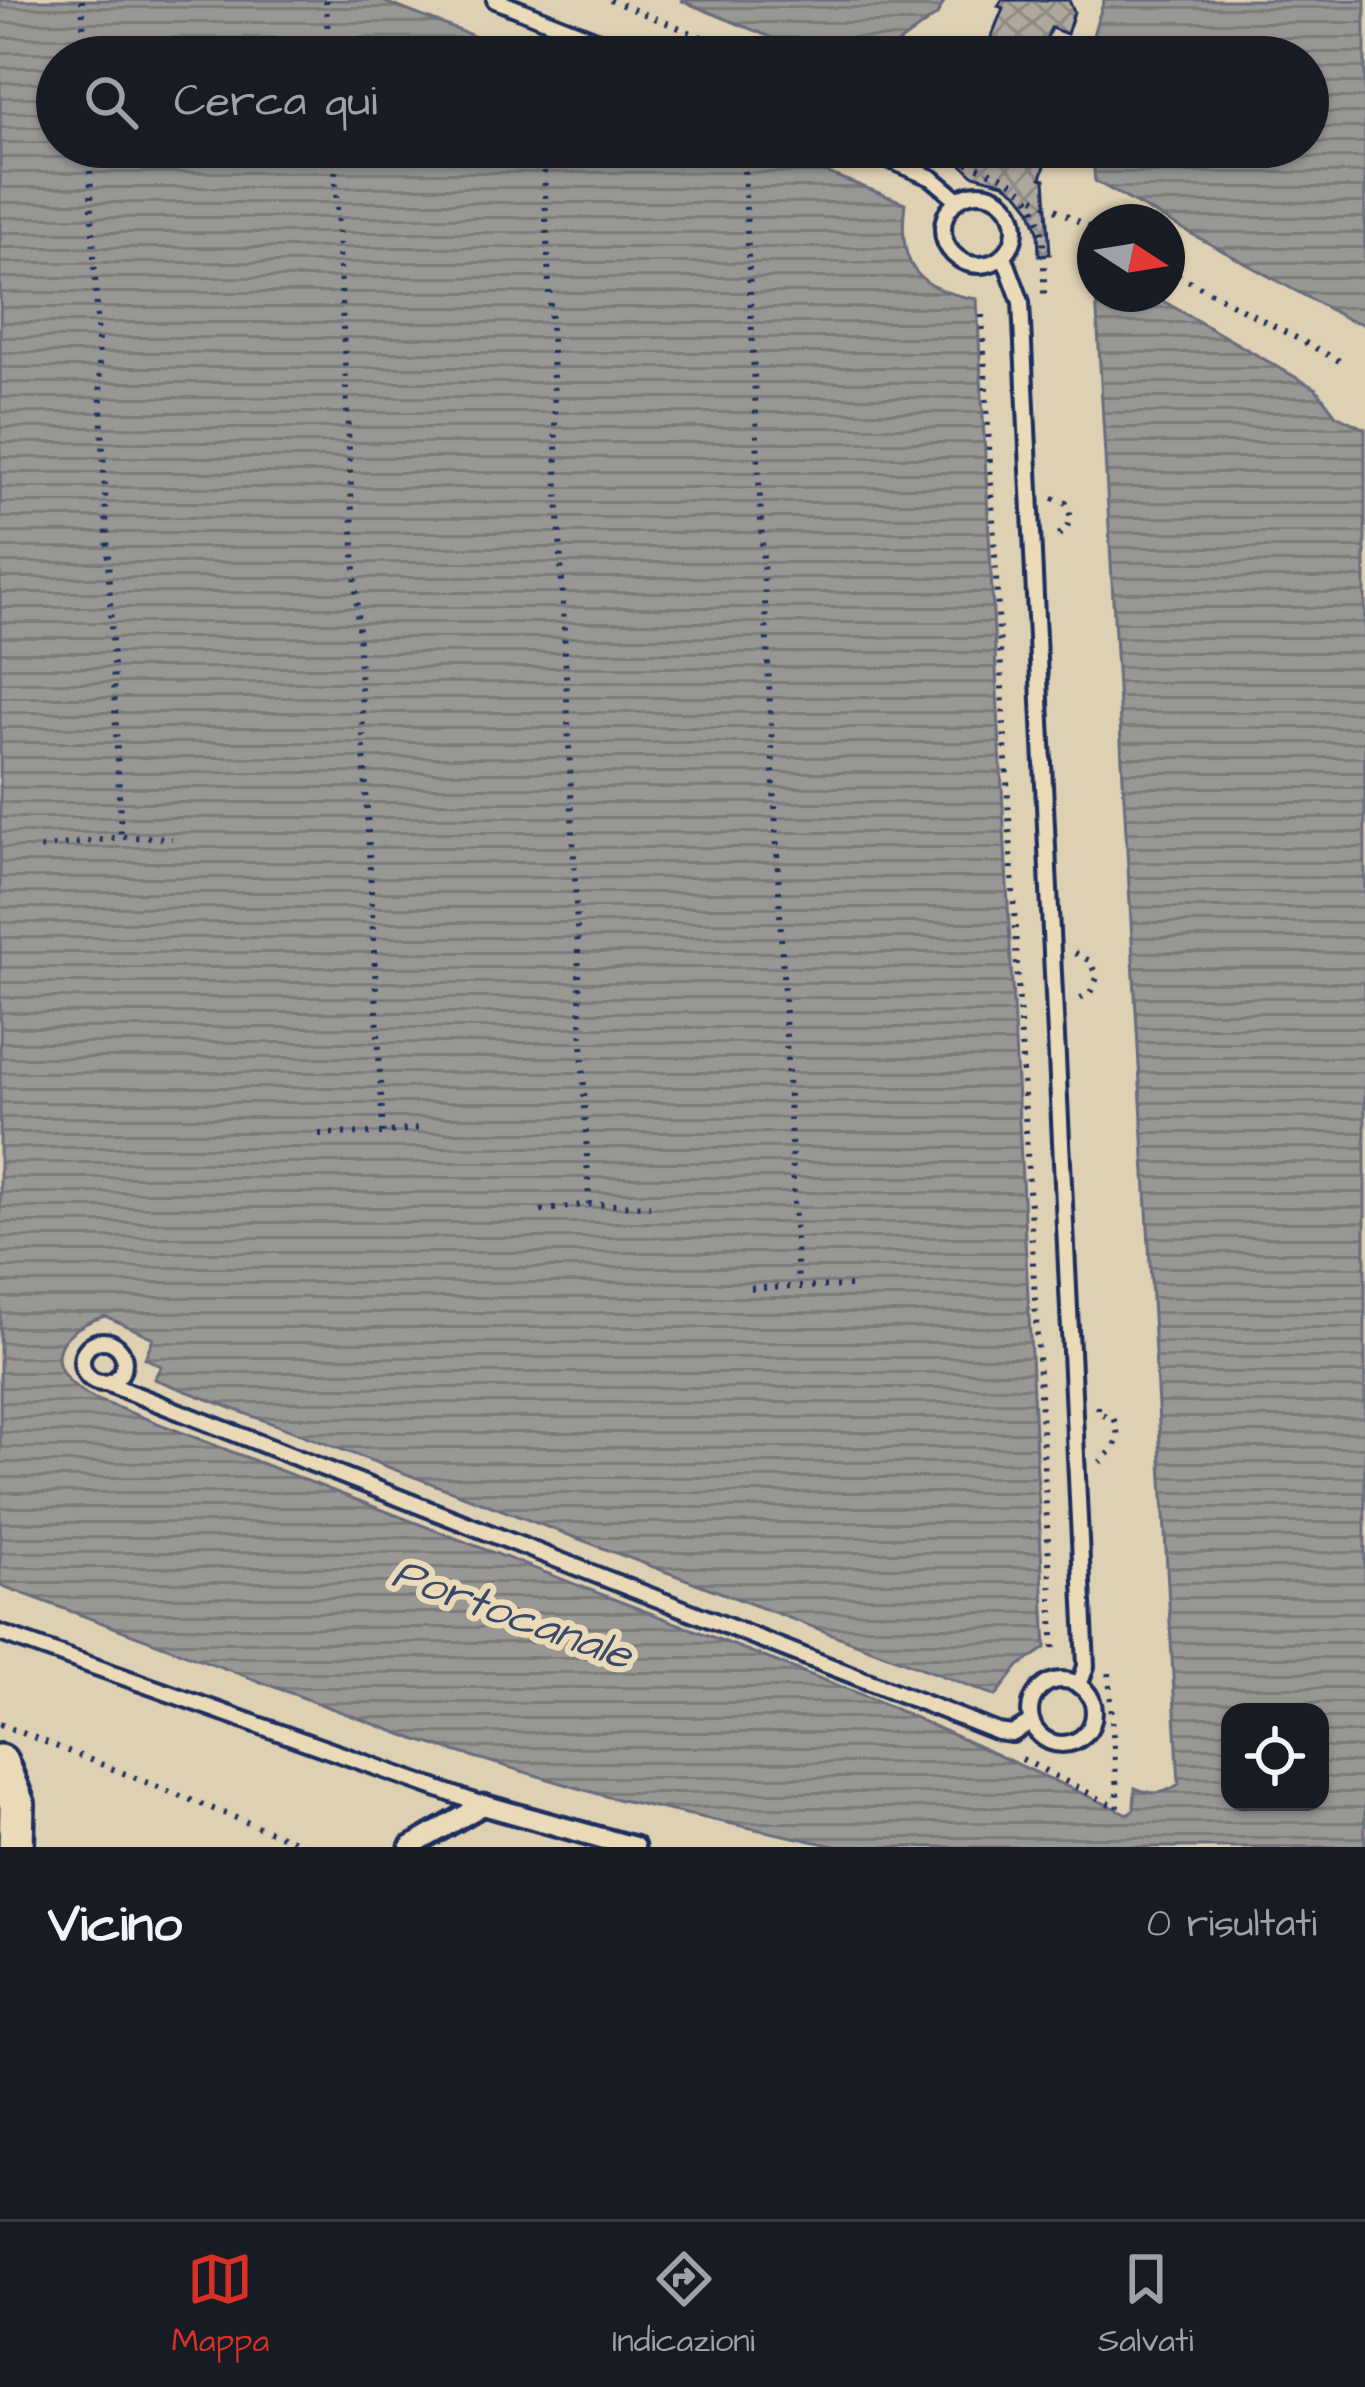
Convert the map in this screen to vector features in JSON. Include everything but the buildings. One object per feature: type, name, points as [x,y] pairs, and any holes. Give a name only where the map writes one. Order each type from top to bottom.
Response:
[{"type":"street","points":[[0,1762],[17,1804],[16,1847]]},
{"type":"street","points":[[410,1847],[483,1804],[634,1847]]},
{"type":"lane","points":[[495,0],[586,36]]},
{"type":"lane","points":[[908,168],[932,178],[957,199]]},
{"type":"lane","points":[[978,192],[994,195],[1007,205],[1015,238],[1004,256],[983,266],[967,264],[952,254],[943,227],[947,210],[957,199],[978,192]]},
{"type":"lane","points":[[1004,256],[1022,302],[1086,1666],[1079,1686]]},
{"type":"lane","points":[[106,1383],[998,1732],[1012,1734],[1032,1722]]},
{"type":"lane","points":[[0,1633],[483,1804]]},
{"type":"lane","points":[[1058,1680],[1079,1686],[1094,1704],[1092,1724],[1084,1736],[1068,1744],[1053,1743],[1038,1734],[1030,1708],[1045,1685],[1058,1680]]},
{"type":"path","points":[[82,0],[84,36]]},
{"type":"path","points":[[326,0],[328,36]]},
{"type":"path","points":[[610,0],[699,36]]},
{"type":"path","points":[[90,168],[121,837]]},
{"type":"path","points":[[335,168],[382,1133]]},
{"type":"path","points":[[544,168],[589,1204]]},
{"type":"path","points":[[744,168],[797,1285]]},
{"type":"path","points":[[980,168],[1077,221]]},
{"type":"path","points":[[1030,196],[1042,230],[1045,310]]},
{"type":"path","points":[[1185,278],[1347,364]]},
{"type":"path","points":[[982,315],[1054,1654]]},
{"type":"path","points":[[40,848],[121,837],[172,838]]},
{"type":"path","points":[[319,1134],[425,1127]]},
{"type":"path","points":[[541,1211],[589,1204],[650,1206]]},
{"type":"path","points":[[751,1288],[855,1286]]},
{"type":"path","points":[[0,1724],[309,1847]]},
{"type":"water","name":"Portocanale","points":[[0,0],[380,0],[473,36],[36,36],[36,168],[815,168],[905,203],[904,243],[915,271],[939,289],[977,299],[1046,1648],[1019,1666],[996,1696],[154,1379],[161,1366],[145,1358],[153,1338],[105,1316],[86,1323],[63,1342],[58,1353],[65,1377],[95,1399],[873,1699],[1128,1814],[1134,1809],[1135,1788],[1157,1793],[1179,1784],[1097,312],[1182,312],[1316,389],[1336,415],[1365,429],[1365,1847],[839,1847],[612,1798],[417,1740],[0,1585]]},
{"type":"water","points":[[680,0],[945,0],[937,15],[908,36],[768,36]]},
{"type":"water","points":[[1104,0],[1365,0],[1365,324],[1349,320],[1185,230],[1185,204],[1137,204],[1095,181],[1094,168],[1329,168],[1329,36],[1093,36]]}]
